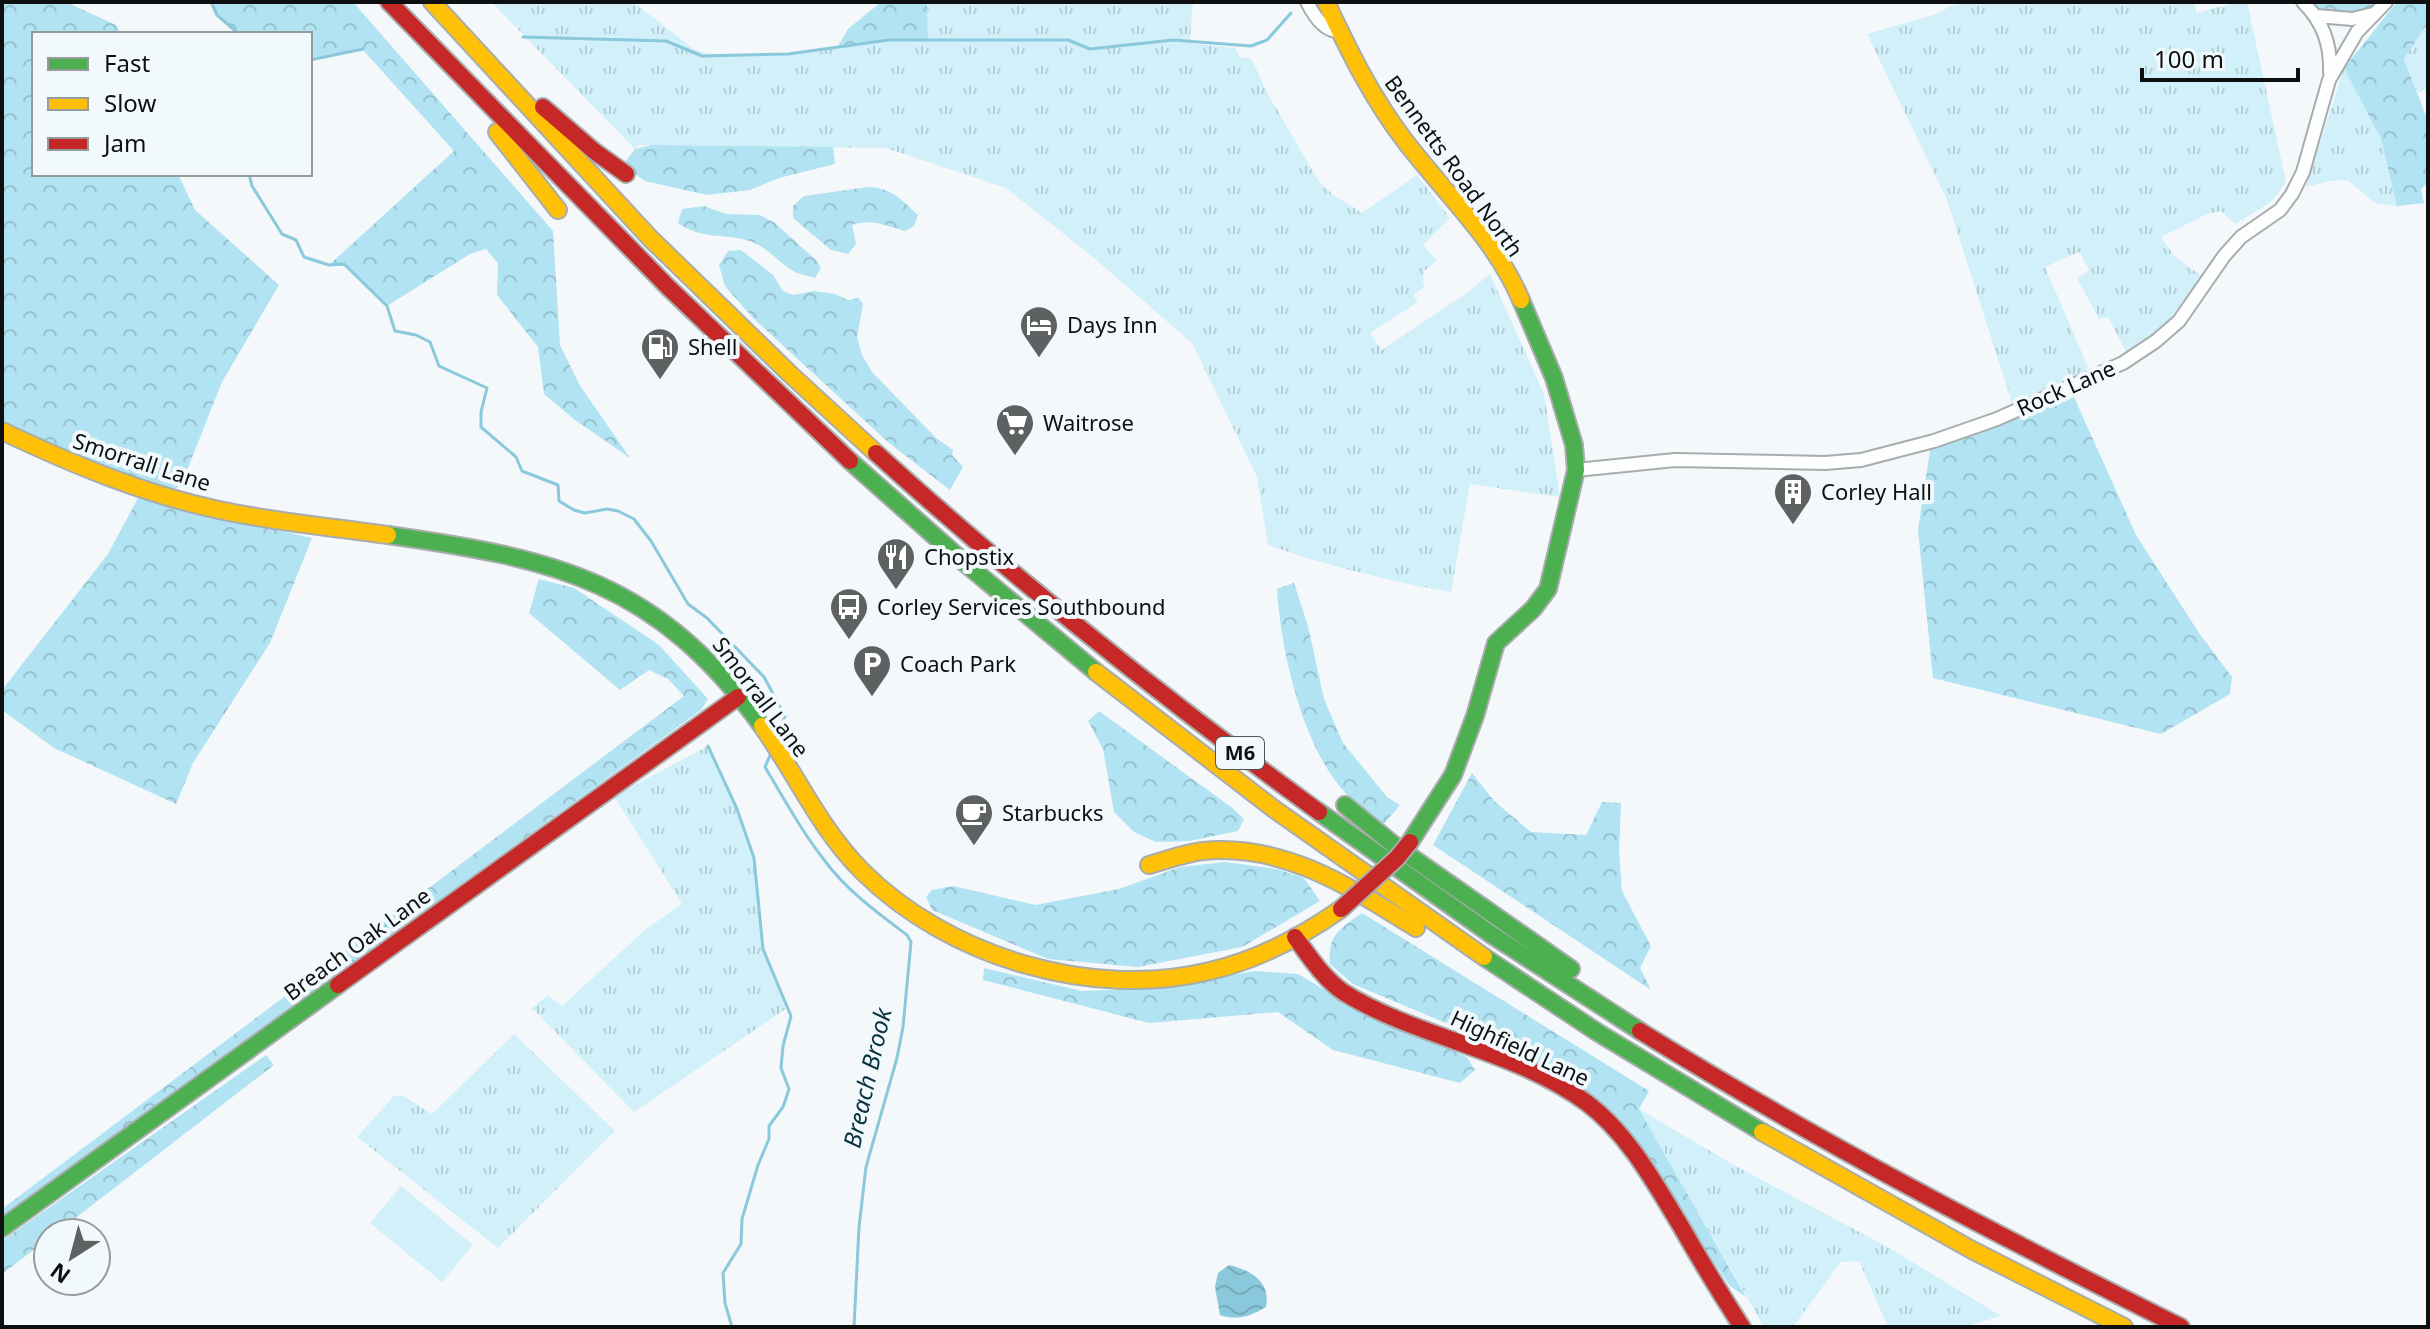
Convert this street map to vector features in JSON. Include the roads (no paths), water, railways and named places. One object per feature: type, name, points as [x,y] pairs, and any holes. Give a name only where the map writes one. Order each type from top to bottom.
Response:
[{"type":"main road","name":"M6","points":[[389,2],[718,338],[801,416],[1023,612],[1167,728],[1330,851],[1476,953],[1610,1041],[1959,1245],[2124,1327]]},
{"type":"main road","name":"M6","points":[[432,2],[566,150],[671,258],[804,387],[976,541],[1155,689],[1337,826],[1486,931],[1717,1078],[1903,1186],[2181,1327]]},
{"type":"main road","name":"Bennetts Road North","points":[[1295,937],[1341,909],[1397,858],[1453,775],[1475,716],[1496,643],[1533,609],[1548,589],[1576,470],[1574,445],[1558,390],[1516,288],[1482,236],[1380,108],[1338,31],[1326,2]]},
{"type":"main road","points":[[464,38],[594,151],[626,174]]},
{"type":"main road","points":[[434,51],[558,210]]},
{"type":"main road","name":"Smorrall Lane","points":[[2,431],[62,460],[184,502],[246,516],[469,548],[584,577],[631,599],[696,647],[768,737],[810,807],[875,885],[948,936],[1016,962],[1087,978],[1164,979],[1233,965],[1295,937]]},
{"type":"main road","name":"Breach Oak Lane","points":[[2,1228],[738,697]]},
{"type":"main road","points":[[1345,805],[1394,845],[1506,925],[1643,1018],[1903,1186]]},
{"type":"main road","points":[[1149,865],[1203,851],[1253,849],[1304,864],[1337,878],[1491,975],[1610,1041]]},
{"type":"main road","name":"Highfield Lane","points":[[1295,937],[1323,974],[1342,991],[1504,1060],[1572,1093],[1597,1111],[1619,1133],[1648,1173],[1742,1327]]},
{"type":"street","name":"Bennetts Road North","points":[[1307,2],[1323,26],[1338,31]]},
{"type":"street","points":[[2303,2],[2317,16],[2331,55],[2329,80]]},
{"type":"street","name":"Rock Lane","points":[[1576,470],[1675,460],[1825,463],[1861,460],[1934,441],[1997,419],[2123,363],[2179,321],[2224,256],[2241,237],[2280,210],[2292,194],[2303,172],[2329,80],[2357,32],[2386,2]]},
{"type":"street","points":[[2317,16],[2352,19],[2373,14]]},
{"type":"water","points":[[1229,1265],[1258,1278],[1267,1298],[1266,1307],[1244,1317],[1220,1315],[1215,1287],[1218,1273]]},
{"type":"waterway","name":"Breach Brook","points":[[211,2],[217,15],[237,32]]},
{"type":"waterway","points":[[523,37],[666,41],[702,56],[788,54],[889,40],[1068,40],[1090,49],[1173,40],[1251,46],[1267,40],[1291,13]]},
{"type":"waterway","points":[[312,60],[363,49]]},
{"type":"waterway","name":"Breach Brook","points":[[250,176],[252,186],[282,234],[296,240],[304,257],[329,265],[344,264],[387,306],[395,331],[416,335],[430,342],[439,366],[487,388],[481,427],[516,457],[522,471],[558,485],[559,501],[574,510],[585,513],[607,509],[634,519],[651,541],[688,604],[707,618],[764,677],[785,716],[776,739]]},
{"type":"waterway","points":[[708,746],[737,809],[754,858],[763,949],[791,1016],[781,1068],[789,1089],[783,1107],[769,1126],[769,1139],[742,1219],[741,1244],[723,1273],[725,1303],[732,1327]]},
{"type":"waterway","name":"Breach Brook","points":[[771,753],[765,767],[817,850],[843,882],[907,935],[911,942],[897,1058],[866,1167],[859,1227],[854,1327]]},
{"type":"place","name":"Days Inn","points":[[1039,359]]},
{"type":"place","name":"Shell","points":[[660,381]]},
{"type":"place","name":"Waitrose","points":[[1015,457]]},
{"type":"place","name":"Corley Hall","points":[[1793,526]]},
{"type":"place","name":"Chopstix","points":[[896,591]]},
{"type":"place","name":"Corley Services Southbound","points":[[849,641]]},
{"type":"place","name":"Coach Park","points":[[872,698]]},
{"type":"place","name":"Starbucks","points":[[974,847]]}]
